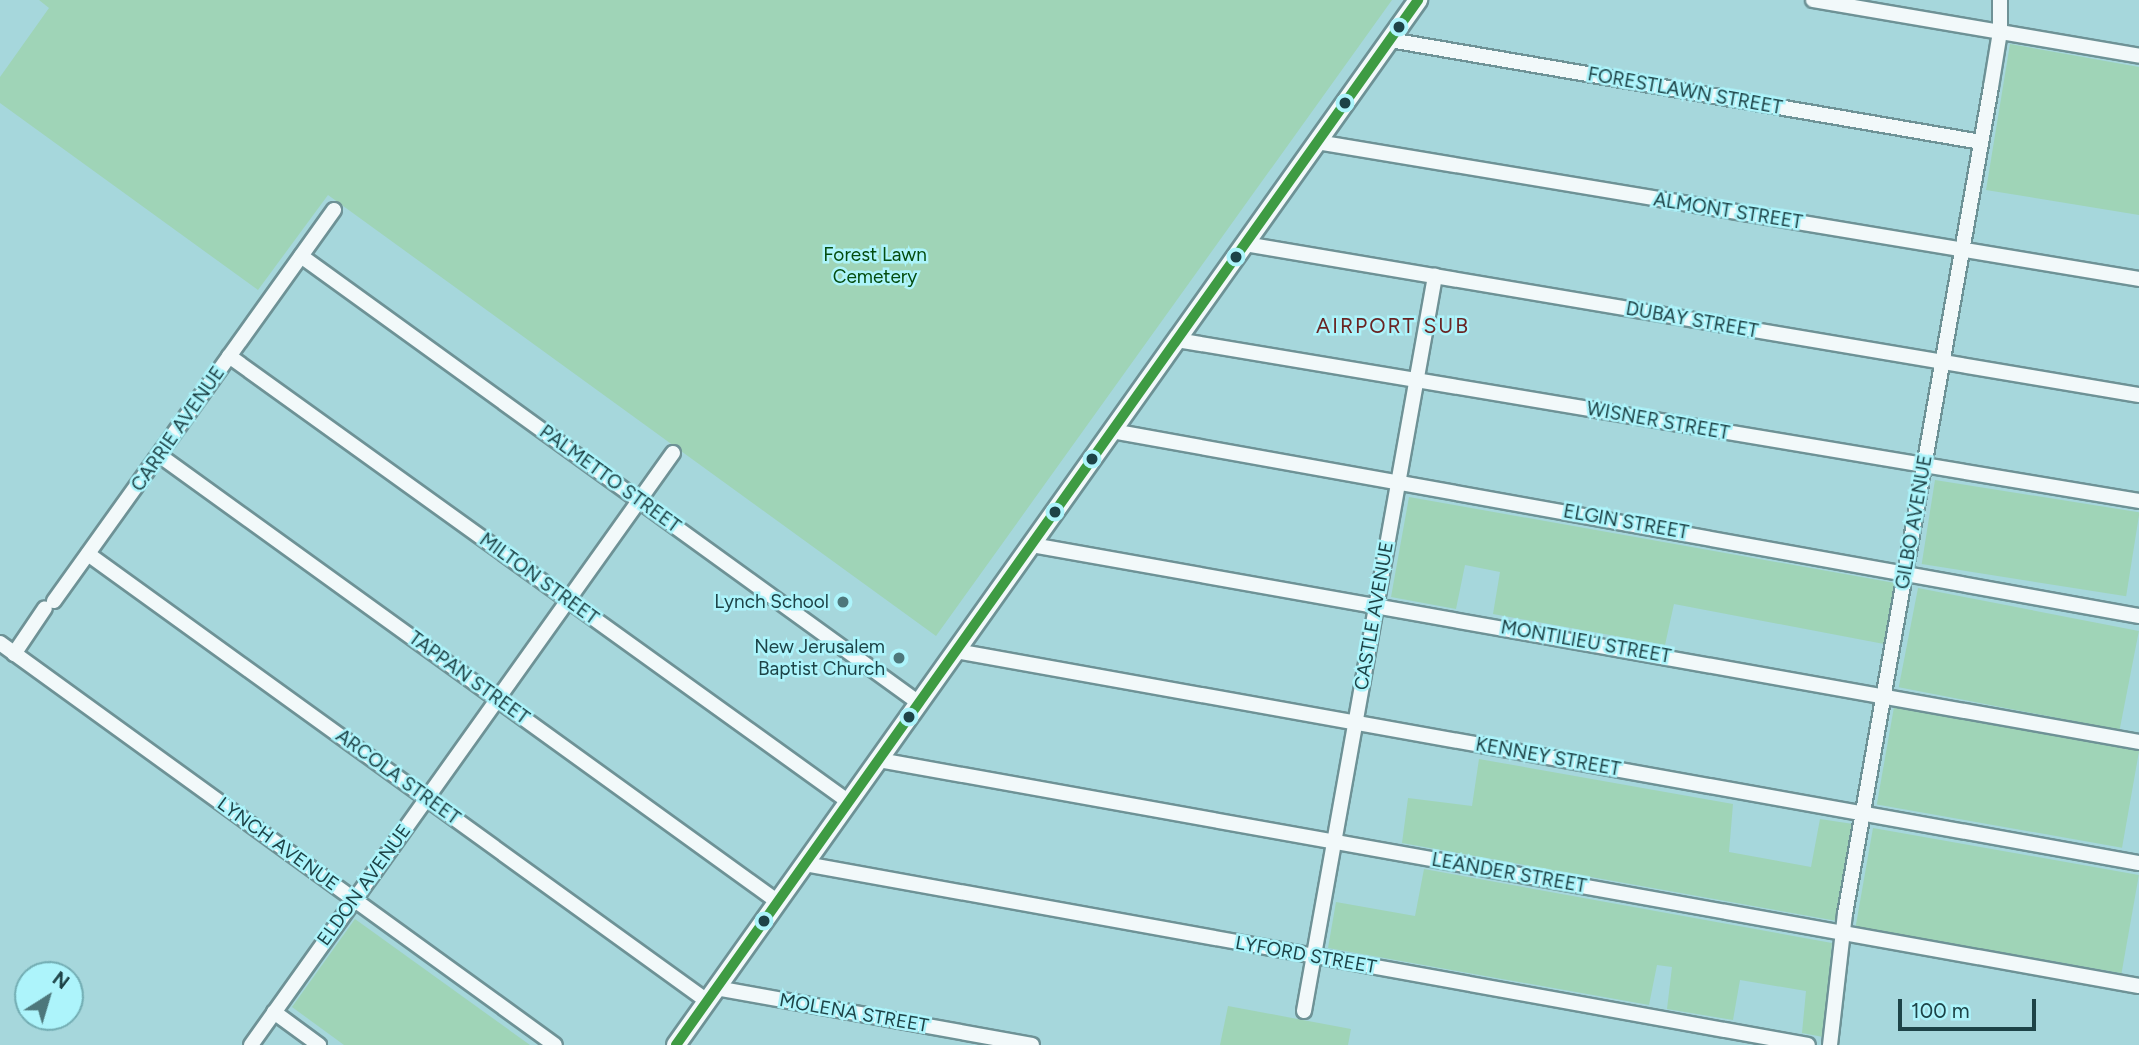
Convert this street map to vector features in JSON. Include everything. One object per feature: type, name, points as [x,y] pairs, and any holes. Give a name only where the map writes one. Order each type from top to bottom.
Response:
[{"type":"main road","points":[[676,1045],[1418,0]]},
{"type":"street","points":[[1813,0],[2139,56]]},
{"type":"street","name":"GILBO AVENUE","points":[[1830,1045],[1843,933],[2000,32],[2000,0]]},
{"type":"street","name":"FORESTLAWN STREET","points":[[1390,40],[1981,142]]},
{"type":"street","name":"ALMONT STREET","points":[[1317,142],[2139,279]]},
{"type":"street","name":"CARRIE AVENUE","points":[[14,654],[89,554],[334,209]]},
{"type":"street","name":"DUBAY STREET","points":[[1245,244],[2139,395]]},
{"type":"street","name":"PALMETTO STREET","points":[[301,256],[919,703]]},
{"type":"street","name":"CASTLE AVENUE","points":[[1304,1011],[1435,276]]},
{"type":"street","name":"WISNER STREET","points":[[1177,340],[2139,501]]},
{"type":"street","name":"MILTON STREET","points":[[229,356],[849,802]]},
{"type":"street","name":"ELGIN STREET","points":[[1112,431],[2139,616]]},
{"type":"street","name":"ELDON AVENUE","points":[[251,1045],[673,453]]},
{"type":"street","name":"TAPPAN STREET","points":[[159,455],[778,902]]},
{"type":"street","name":"MONTILIEU STREET","points":[[1032,544],[1884,694],[2139,742]]},
{"type":"street","name":"ARCOLA STREET","points":[[89,554],[427,798],[712,994]]},
{"type":"street","name":"LYNCH AVENUE","points":[[0,643],[555,1045]]},
{"type":"street","name":"KENNEY STREET","points":[[956,651],[2139,863]]},
{"type":"street","name":"LEANDER STREET","points":[[879,760],[2139,986]]},
{"type":"street","name":"LYFORD STREET","points":[[805,864],[1808,1045]]},
{"type":"street","name":"MOLENA STREET","points":[[712,994],[1032,1045]]},
{"type":"street","points":[[274,1012],[319,1045]]},
{"type":"green space","name":"Forest Lawn Cemetery","points":[[39,0],[1392,0],[936,636],[328,195],[258,290],[0,103],[0,77],[49,8]]},
{"type":"green space","points":[[2010,44],[2139,67],[2139,215],[1986,190]]},
{"type":"green space","points":[[1935,480],[2139,512],[2126,596],[1922,564]]},
{"type":"green space","points":[[1409,497],[1895,583],[1884,644],[1674,604],[1665,645],[1493,614],[1500,572],[1465,565],[1456,609],[1391,597]]},
{"type":"green space","points":[[1918,588],[2139,631],[2120,730],[1899,687]]},
{"type":"green space","points":[[1894,707],[2139,750],[2122,848],[1877,804]]},
{"type":"green space","points":[[1479,759],[1733,804],[1729,852],[1811,867],[1820,819],[1853,824],[1837,921],[1402,843],[1408,798],[1472,806]]},
{"type":"green space","points":[[1873,828],[2139,875],[2122,973],[1856,926]]},
{"type":"green space","points":[[1424,869],[1832,943],[1823,1037],[1802,1033],[1806,991],[1740,980],[1733,1020],[1667,1009],[1672,967],[1657,965],[1649,1005],[1328,948],[1336,902],[1415,916]]},
{"type":"green space","points":[[355,919],[530,1045],[344,1045],[292,1007]]},
{"type":"green space","points":[[1228,1006],[1351,1029],[1348,1045],[1220,1045]]},
{"type":"transit line","points":[[676,1045],[1418,0]]},
{"type":"place","name":"Lynch School","points":[[843,602]]},
{"type":"place","name":"New Jerusalem Baptist Church","points":[[899,658]]},
{"type":"district","name":"AIRPORT SUB","points":[[1393,326]]}]
